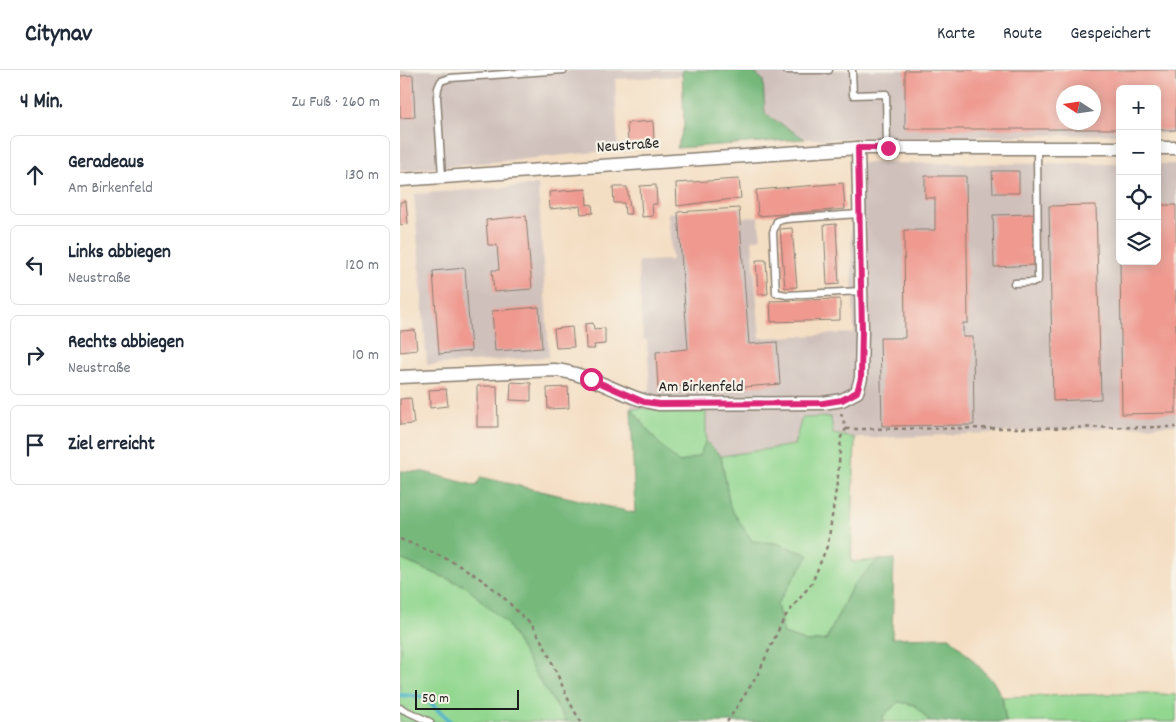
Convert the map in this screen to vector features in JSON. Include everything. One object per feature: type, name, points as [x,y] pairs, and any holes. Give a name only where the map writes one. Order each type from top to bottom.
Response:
[{"type":"street","name":"Neustraße","points":[[400,180],[858,148],[1116,148]]},
{"type":"street","points":[[857,392],[861,378],[858,148]]},
{"type":"street","points":[[1161,148],[1176,148]]},
{"type":"street","name":"Am Birkenfeld","points":[[400,377],[554,370],[571,372],[644,402],[660,404],[823,403],[842,400],[857,392]]},
{"type":"lane","points":[[442,176],[437,97],[441,81],[450,78],[564,70]]},
{"type":"lane","points":[[786,70],[829,70]]},
{"type":"lane","points":[[852,70],[853,95],[886,94],[888,148]]},
{"type":"lane","points":[[1014,283],[1035,282],[1038,280],[1038,147]]},
{"type":"lane","points":[[860,214],[786,219],[777,221],[773,232],[776,293],[787,295],[861,291]]},
{"type":"lane","points":[[400,708],[430,722]]},
{"type":"path","points":[[727,722],[757,676],[784,618],[812,583],[828,544],[838,476],[841,437],[846,429],[841,413],[857,392]]},
{"type":"path","points":[[846,429],[1176,427]]},
{"type":"path","points":[[400,539],[446,557],[471,570],[506,599],[537,632],[571,706],[581,722]]},
{"type":"shaded area","points":[[400,70],[682,70],[683,76],[615,79],[618,150],[400,171]]},
{"type":"shaded area","points":[[751,70],[1176,70],[1176,133],[1161,134],[1161,85],[1116,85],[1116,134],[805,139],[765,114],[763,81]]},
{"type":"shaded area","points":[[849,163],[1116,164],[1116,265],[1161,265],[1161,164],[1176,164],[1176,425],[878,438],[855,438],[833,434],[794,445],[721,456],[706,441],[706,412],[631,408],[631,393],[650,390],[647,340],[643,339],[638,261],[672,260],[668,213],[741,207],[742,218],[758,216],[761,238],[752,240],[760,338],[854,333]]},
{"type":"shaded area","points":[[538,185],[549,357],[427,365],[414,194]]},
{"type":"green space","points":[[682,70],[751,70],[763,80],[765,114],[805,139],[677,148],[684,126]]},
{"type":"green space","points":[[631,408],[706,411],[706,441],[699,456],[679,463],[655,439]]},
{"type":"green space","points":[[631,408],[655,439],[679,463],[699,456],[706,441],[721,456],[730,507],[752,541],[776,543],[809,555],[777,604],[784,634],[807,642],[826,640],[853,585],[878,560],[894,559],[892,638],[950,637],[993,681],[1002,697],[1006,722],[930,722],[915,705],[899,702],[883,716],[883,722],[567,722],[536,675],[507,624],[465,586],[400,559],[400,471],[424,472],[477,486],[481,477],[635,513]]},
{"type":"green space","points":[[831,417],[833,434],[855,438],[851,562],[878,560],[853,585],[826,640],[807,642],[784,634],[777,604],[808,556],[776,543],[752,542],[730,507],[721,456],[794,445],[802,418]]},
{"type":"green space","points":[[400,559],[465,586],[508,624],[536,675],[567,722],[400,722]]},
{"type":"green space","points":[[1147,693],[1176,695],[1176,722],[1006,722],[1002,697]]},
{"type":"green space","points":[[899,702],[915,705],[930,722],[883,722],[883,716]]},
{"type":"building","points":[[905,70],[1176,70],[1176,130],[1161,130],[1161,85],[1116,85],[1116,129],[1101,129],[1101,85],[1056,85],[1056,129],[905,129]]},
{"type":"building","points":[[413,75],[415,117],[400,118],[400,76]]},
{"type":"building","points":[[653,121],[654,141],[628,143],[627,123]]},
{"type":"building","points":[[992,171],[1019,171],[1019,193],[993,193]]},
{"type":"building","points":[[925,176],[966,176],[968,323],[963,323],[963,337],[973,337],[974,425],[882,426],[880,338],[905,338],[904,230],[935,230],[935,198],[925,198]]},
{"type":"building","points":[[739,179],[741,198],[677,206],[676,183]]},
{"type":"building","points":[[843,183],[845,209],[758,216],[756,190]]},
{"type":"building","points":[[656,185],[657,204],[652,204],[653,216],[642,217],[640,186]]},
{"type":"building","points":[[613,187],[627,187],[631,214],[625,214],[624,203],[614,203]]},
{"type":"building","points":[[586,189],[587,205],[592,204],[593,213],[581,214],[580,206],[550,209],[549,192]]},
{"type":"building","points":[[406,201],[408,224],[400,225],[400,202]]},
{"type":"building","points":[[1096,205],[1101,399],[1053,401],[1049,206]]},
{"type":"building","points":[[1161,205],[1176,205],[1176,413],[1122,414],[1120,265],[1161,265]]},
{"type":"building","points":[[739,208],[749,344],[777,342],[780,384],[721,389],[721,384],[658,388],[656,352],[688,349],[678,212]]},
{"type":"building","points":[[1035,214],[1036,265],[994,267],[993,215]]},
{"type":"building","points":[[526,216],[532,289],[494,292],[492,270],[499,270],[497,245],[488,245],[486,220]]},
{"type":"building","points":[[836,224],[839,284],[827,285],[824,225]]},
{"type":"building","points":[[792,228],[797,287],[785,288],[780,229]]},
{"type":"building","points":[[756,260],[766,260],[768,294],[758,294]]},
{"type":"building","points":[[465,268],[471,351],[439,354],[433,271]]},
{"type":"building","points":[[840,299],[840,320],[771,322],[770,301]]},
{"type":"building","points":[[539,307],[542,348],[495,351],[492,311]]},
{"type":"building","points":[[593,323],[594,329],[605,328],[605,344],[594,345],[595,349],[586,349],[585,324]]},
{"type":"building","points":[[572,327],[574,347],[556,348],[554,329]]},
{"type":"building","points":[[415,330],[417,350],[400,352],[400,331]]},
{"type":"building","points":[[511,382],[531,383],[531,401],[510,400]]},
{"type":"building","points":[[477,386],[497,386],[498,427],[477,427]]},
{"type":"building","points":[[568,387],[569,408],[548,409],[547,388]]},
{"type":"building","points":[[446,389],[448,406],[430,408],[429,390]]},
{"type":"building","points":[[411,398],[414,424],[400,425],[400,399]]},
{"type":"waterway","points":[[400,695],[424,697],[451,722]]},
{"type":"route","points":[[591,379],[644,402],[660,404],[823,403],[842,400],[857,392],[861,378],[862,330],[858,148],[888,148]]}]
